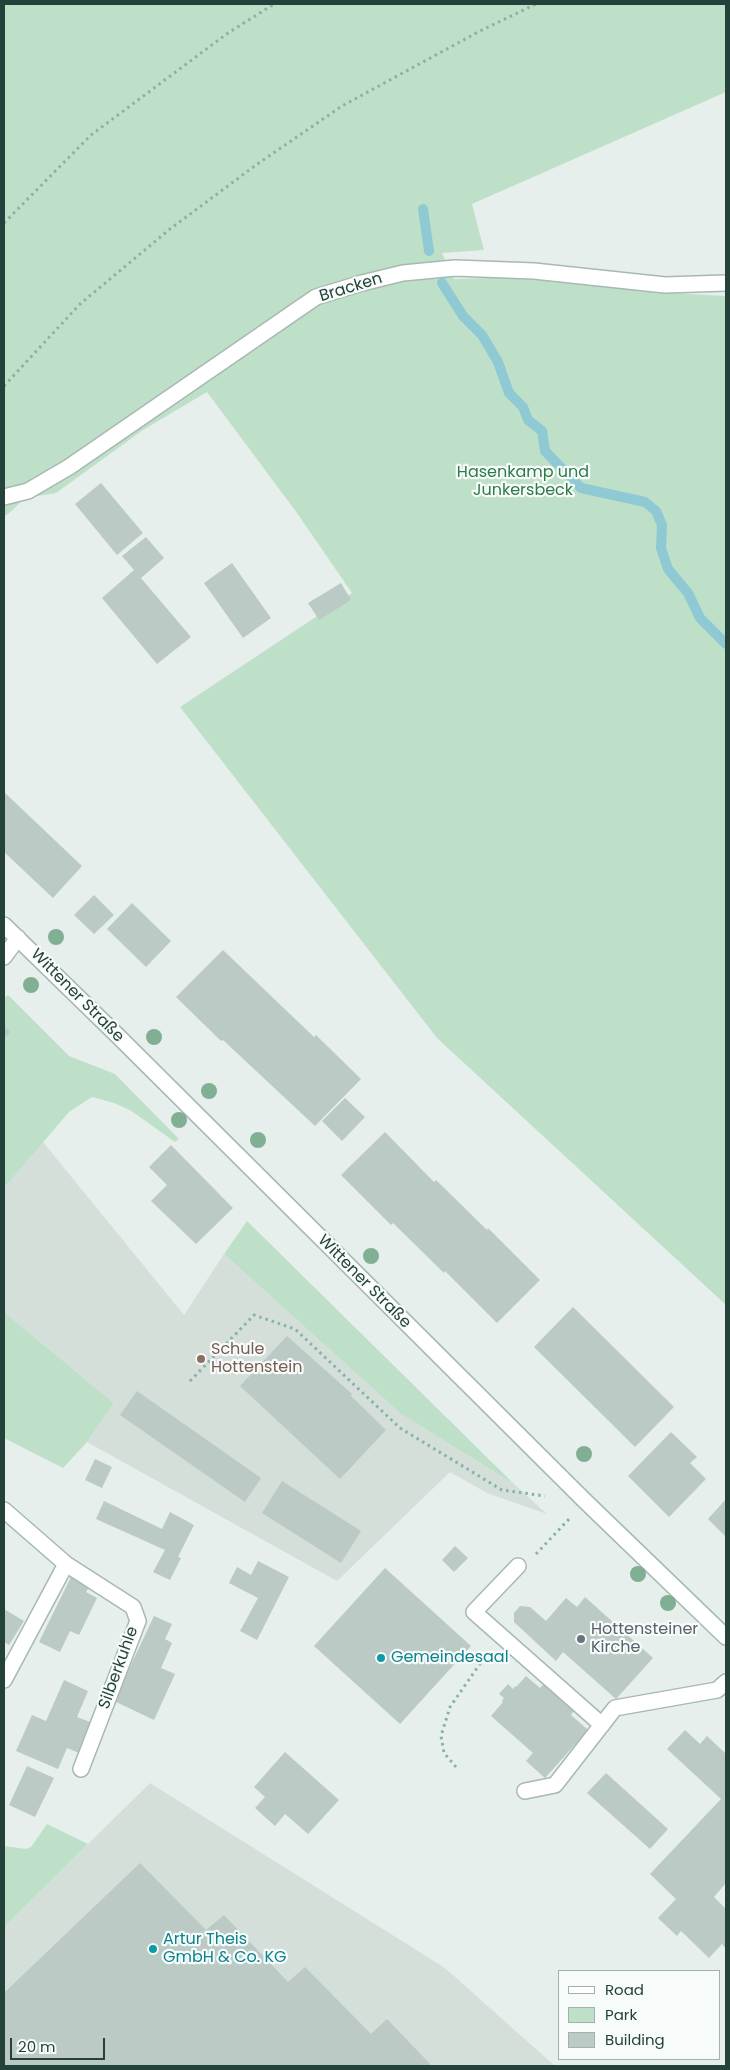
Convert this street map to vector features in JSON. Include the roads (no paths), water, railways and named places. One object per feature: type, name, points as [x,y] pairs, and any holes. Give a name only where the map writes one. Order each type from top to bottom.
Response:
[{"type":"street","name":"Bracken","points":[[4,497],[28,491],[69,467],[316,297],[362,283],[403,273],[455,268],[534,271],[665,285],[726,283]]},
{"type":"street","name":"Wittener Straße","points":[[4,925],[585,1502],[726,1637]]},
{"type":"street","points":[[4,957],[18,938]]},
{"type":"street","name":"Silberkuhle","points":[[4,1510],[66,1564],[133,1607],[138,1622],[82,1769]]},
{"type":"street","points":[[4,1680],[66,1564]]},
{"type":"street","points":[[518,1566],[474,1612],[602,1725]]},
{"type":"street","points":[[525,1792],[555,1785],[615,1708],[716,1690],[726,1682]]},
{"type":"waterway","points":[[423,209],[429,251]]},
{"type":"waterway","points":[[442,283],[463,316],[482,335],[498,362],[509,393],[523,407],[528,420],[542,431],[545,451],[581,488],[645,502],[656,511],[662,525],[661,548],[668,569],[688,593],[700,618],[726,644]]},
{"type":"place","name":"Schule Hottenstein","points":[[201,1359]]},
{"type":"place","name":"Hottensteiner Kirche","points":[[581,1639]]},
{"type":"place","name":"Gemeindesaal","points":[[381,1658]]},
{"type":"place","name":"Artur Theis GmbH & Co. KG","points":[[153,1949]]},
{"type":"park label","name":"Hasenkamp und Junkersbeck","points":[[523,482]]}]
